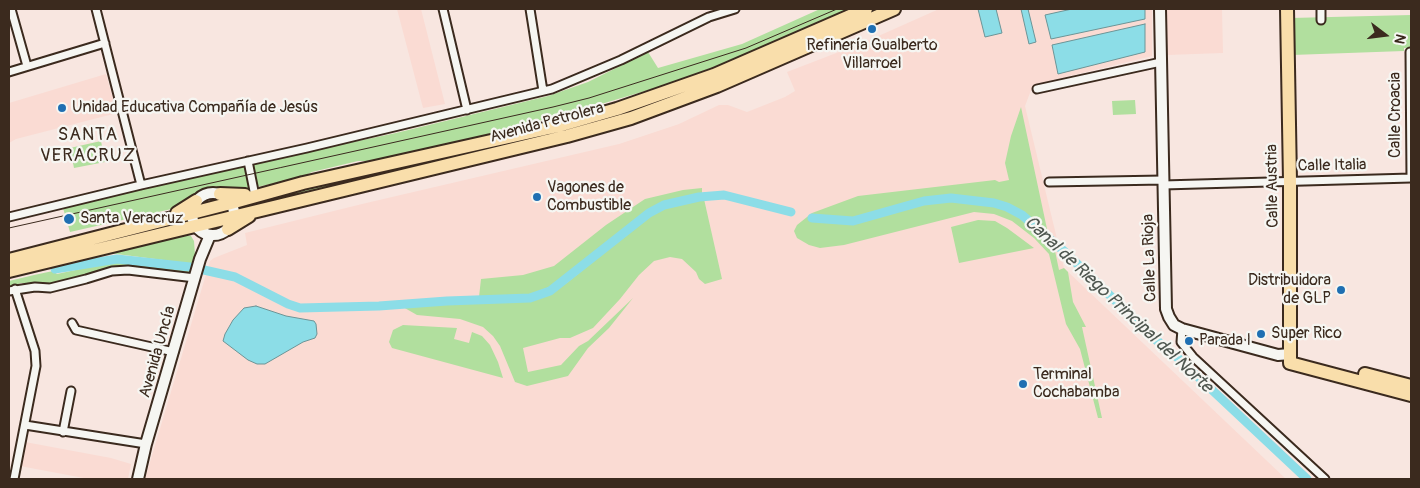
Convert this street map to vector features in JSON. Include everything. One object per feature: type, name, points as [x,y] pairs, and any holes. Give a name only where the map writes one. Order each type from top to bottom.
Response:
[{"type":"highway","name":"Avenida Petrolera","points":[[168,225],[194,207],[231,203],[312,181],[558,126],[617,109],[714,76],[866,9]]},
{"type":"highway","name":"Avenida Petrolera","points":[[168,225],[203,231],[234,216],[568,136],[631,118],[717,86],[894,9]]},
{"type":"highway","name":"Calle Austria","points":[[1286,9],[1290,181],[1286,357]]},
{"type":"highway","points":[[220,194],[254,196]]},
{"type":"highway","points":[[228,229],[256,211]]},
{"type":"highway","points":[[9,260],[168,225]]},
{"type":"highway","points":[[9,271],[168,225]]},
{"type":"highway","points":[[1286,357],[1411,386]]},
{"type":"highway","points":[[1286,357],[1411,395]]},
{"type":"street","points":[[11,9],[27,66]]},
{"type":"street","points":[[96,9],[141,185]]},
{"type":"street","points":[[443,9],[467,110]]},
{"type":"street","points":[[530,9],[543,91]]},
{"type":"street","points":[[9,217],[552,89],[621,60],[709,17],[735,9]]},
{"type":"street","name":"Calle La Rioja","points":[[1160,9],[1166,309],[1174,326],[1182,329],[1181,342],[1193,357],[1325,479]]},
{"type":"street","points":[[1321,9],[1321,20]]},
{"type":"street","points":[[9,72],[105,43]]},
{"type":"street","name":"Calle Croacia","points":[[1411,52],[1411,178]]},
{"type":"street","points":[[1037,89],[1160,62]]},
{"type":"street","points":[[248,160],[254,196]]},
{"type":"street","name":"Calle Italia","points":[[1049,182],[1290,181],[1411,178]]},
{"type":"street","points":[[207,194],[220,194],[231,203],[234,216],[228,229],[219,234],[203,231],[194,207],[207,194]]},
{"type":"street","name":"Avenida Uncía","points":[[138,479],[146,444],[195,278],[203,231]]},
{"type":"street","points":[[14,479],[36,366],[35,350],[12,290],[35,287],[50,288],[112,270],[128,270],[195,278]]},
{"type":"street","points":[[72,322],[76,330],[174,352]]},
{"type":"street","points":[[1182,329],[1286,357]]},
{"type":"street","points":[[63,432],[71,391]]},
{"type":"street","points":[[25,425],[146,444]]},
{"type":"street","name":"Calle La Rioja","points":[[1316,471],[1330,479]]},
{"type":"shaded area","points":[[397,9],[421,9],[445,104],[423,108]]},
{"type":"shaded area","name":"Refinería Gualberto Villarroel","points":[[939,9],[1152,9],[1152,56],[1033,85],[1025,106],[1064,268],[1286,479],[145,479],[210,261],[247,245],[245,233],[619,144],[679,124],[719,105],[728,105],[747,112],[795,91],[787,72],[865,42]]},
{"type":"shaded area","points":[[1222,9],[1223,53],[1167,55],[1167,10]]},
{"type":"shaded area","name":"Unidad Educativa Compañía de Jesús","points":[[106,74],[117,113],[16,139],[9,143],[9,103]]},
{"type":"shaded area","points":[[25,442],[111,458],[131,464],[128,479],[89,479],[20,466]]},
{"type":"green space","points":[[820,9],[850,9],[746,55],[662,86],[581,110],[372,161],[358,161],[312,172],[300,178],[232,192],[211,191],[199,194],[176,208],[70,232],[63,208],[230,168],[396,133],[548,96],[588,82],[648,52],[658,68],[742,44]]},
{"type":"green space","points":[[876,9],[885,9],[718,82],[588,126],[238,210],[238,208],[289,192],[486,146],[798,43]]},
{"type":"green space","points":[[1411,15],[1411,48],[1404,48],[1404,51],[1292,55],[1291,18]]},
{"type":"green space","points":[[1135,100],[1136,114],[1113,115],[1112,101]]},
{"type":"green space","points":[[1021,107],[1050,243],[1054,246],[1059,270],[1064,268],[1068,272],[1073,302],[1086,327],[1082,327],[1102,418],[1098,418],[1080,349],[1066,324],[1049,254],[1034,238],[1012,221],[994,214],[974,212],[844,245],[820,248],[809,245],[797,238],[794,231],[797,225],[812,213],[858,196],[1009,180],[1005,163],[1011,136]]},
{"type":"green space","points":[[101,141],[105,162],[74,168],[70,148]]},
{"type":"green space","points":[[702,188],[702,194],[658,205],[641,215],[573,272],[552,286],[531,294],[479,297],[481,279],[523,275],[554,266],[606,225],[645,199],[683,190]]},
{"type":"green space","points":[[704,199],[722,279],[705,284],[699,279],[696,272],[682,259],[670,257],[654,261],[639,275],[593,328],[570,338],[560,338],[523,348],[528,372],[561,365],[579,346],[588,341],[633,298],[609,328],[588,348],[568,376],[527,386],[515,382],[500,346],[483,327],[460,319],[417,315],[403,307],[532,300],[548,295],[568,282],[650,216],[666,207]]},
{"type":"green space","points":[[978,220],[995,221],[1034,248],[959,263],[951,227]]},
{"type":"green space","points":[[185,235],[191,236],[194,241],[194,264],[109,253]]},
{"type":"green space","points":[[117,261],[192,270],[192,273],[120,266],[108,267],[77,278],[51,284],[21,283],[9,287],[9,281],[53,271],[57,274]]},
{"type":"green space","points":[[403,325],[457,328],[454,339],[469,343],[472,332],[482,336],[490,345],[503,378],[392,348],[389,342],[393,330]]},
{"type":"water","points":[[978,9],[996,9],[1002,33],[985,37]]},
{"type":"water","points":[[1021,9],[1028,9],[1036,42],[1029,44]]},
{"type":"water","points":[[1072,9],[1145,9],[1145,19],[1051,39],[1045,15]]},
{"type":"water","points":[[1145,24],[1145,52],[1058,74],[1052,45]]},
{"type":"water","points":[[256,306],[286,316],[314,321],[317,334],[315,338],[303,342],[265,364],[257,364],[248,360],[223,341],[233,320],[244,308]]},
{"type":"waterway","name":"Canal de Riego Principal del Norte","points":[[204,270],[235,277],[288,304],[300,308],[530,298],[550,291],[649,213],[664,205],[699,197],[724,195],[791,212]]},
{"type":"waterway","name":"Canal de Riego Principal del Norte","points":[[812,218],[853,221],[924,201],[951,198],[994,203],[1007,207],[1022,215],[1066,253],[1155,339],[1179,359],[1307,479]]},
{"type":"waterway","name":"Canal de Riego Principal del Norte","points":[[55,269],[117,259],[190,267]]},
{"type":"tram line","points":[[9,228],[589,98],[746,48],[837,9]]},
{"type":"place","name":"Refinería Gualberto Villarroel","points":[[872,29]]},
{"type":"place","name":"Unidad Educativa Compañía de Jesús","points":[[62,108]]},
{"type":"place","name":"Vagones de Combustible","points":[[537,197]]},
{"type":"place","name":"Santa Veracruz","points":[[69,219]]},
{"type":"place","name":"Distribuidora de GLP","points":[[1341,290]]},
{"type":"place","name":"Super Rico","points":[[1261,334]]},
{"type":"place","name":"Parada I","points":[[1189,341]]},
{"type":"place","name":"Terminal Cochabamba","points":[[1023,384]]},
{"type":"district","name":"SANTA VERACRUZ","points":[[88,145]]}]
